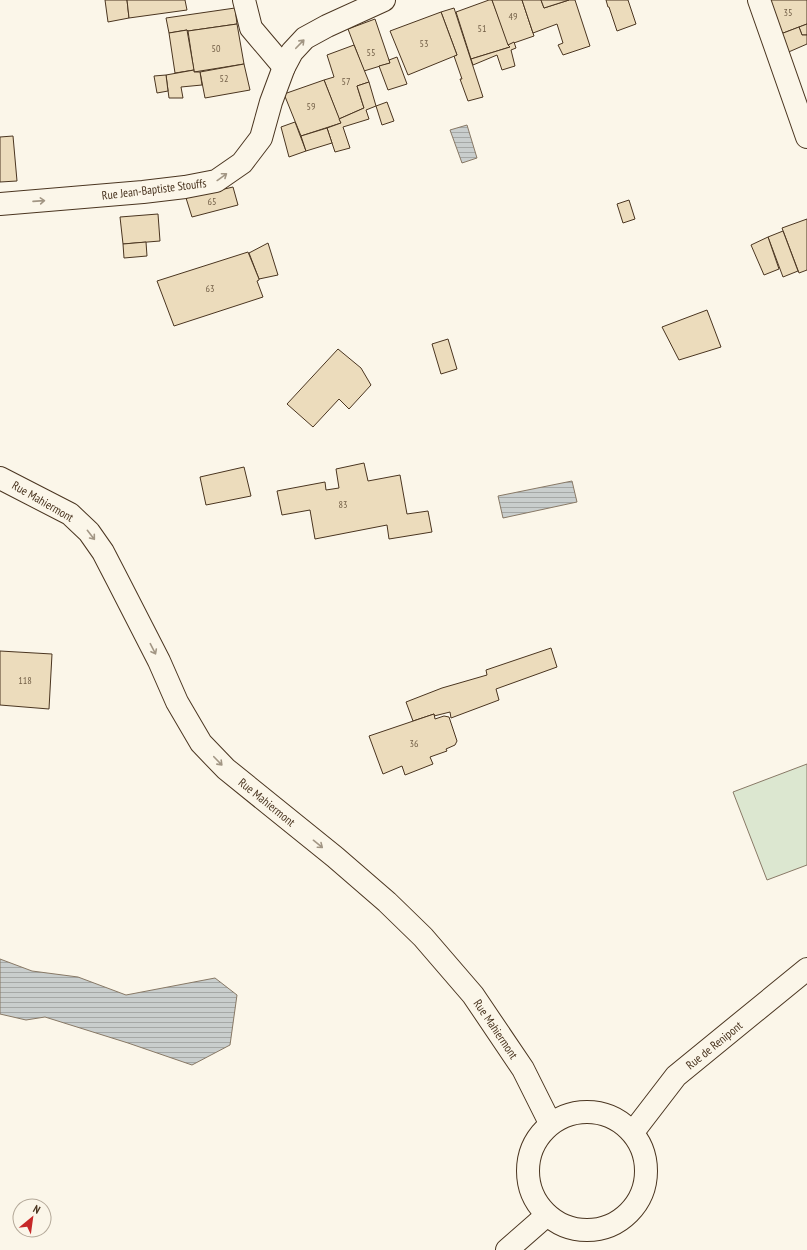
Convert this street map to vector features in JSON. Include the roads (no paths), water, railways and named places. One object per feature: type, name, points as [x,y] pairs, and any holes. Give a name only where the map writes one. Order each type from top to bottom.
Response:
[{"type":"street","points":[[244,0],[251,28],[284,67]]},
{"type":"street","name":"Rue Jean-Baptiste Stouffs","points":[[0,204],[143,192],[185,187],[216,181],[242,163],[261,138],[271,102],[284,67],[292,52],[305,38],[327,26],[384,0]]},
{"type":"street","points":[[759,0],[807,137]]},
{"type":"street","name":"Rue Mahiermont","points":[[0,478],[70,514],[89,532],[103,552],[159,661],[177,702],[201,743],[226,769],[335,857],[387,902],[423,937],[473,995],[523,1070],[550,1124]]},
{"type":"street","name":"Rue de Renipont","points":[[633,1132],[676,1076],[807,969]]},
{"type":"street","points":[[593,1111],[615,1117],[633,1132],[643,1149],[647,1168],[644,1188],[636,1206],[621,1220],[603,1229],[583,1231],[564,1226],[547,1215],[536,1202],[529,1186],[527,1169],[530,1151],[538,1136],[550,1124],[570,1113],[593,1111]]},
{"type":"street","points":[[509,1250],[547,1215]]}]
